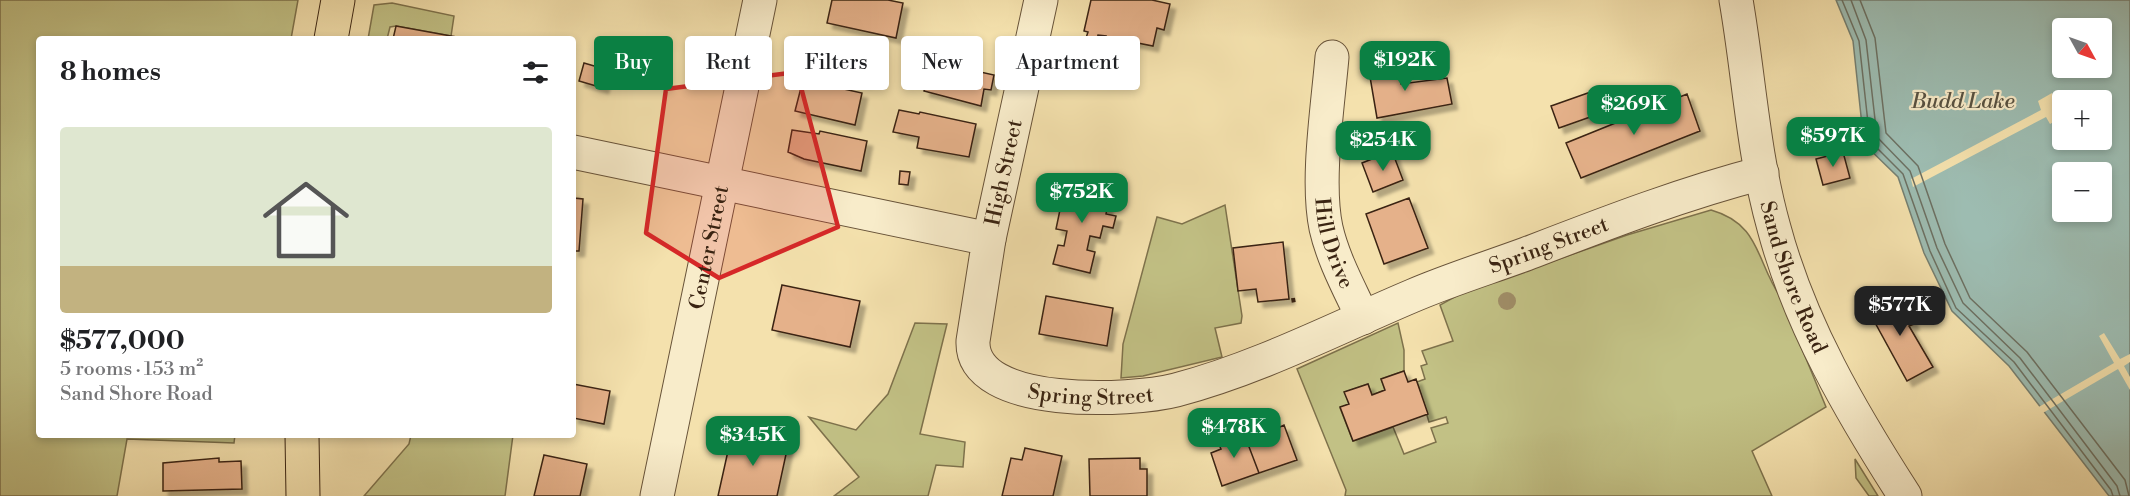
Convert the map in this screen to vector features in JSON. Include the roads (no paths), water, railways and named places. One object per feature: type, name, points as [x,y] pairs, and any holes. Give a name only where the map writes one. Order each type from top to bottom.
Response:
[{"type":"main road","points":[[332,36],[338,0]]},
{"type":"main road","points":[[302,438],[303,496]]},
{"type":"street","name":"Center Street","points":[[657,496],[760,0]]},
{"type":"street","name":"High Street","points":[[989,239],[1041,0]]},
{"type":"street","name":"Sand Shore Road","points":[[1736,0],[1762,173],[1773,227],[1804,315],[1862,428],[1905,496]]},
{"type":"street","name":"Hill Drive","points":[[1332,57],[1325,145],[1323,200],[1325,225],[1331,249],[1362,318]]},
{"type":"street","points":[[576,153],[989,239]]},
{"type":"street","name":"Spring Street","points":[[989,239],[973,341],[974,353],[991,376],[1042,393],[1101,398],[1175,390],[1301,347],[1455,278],[1699,190],[1762,173]]},
{"type":"water","name":"Budd Lake","points":[[1836,0],[2130,0],[2130,496],[2109,496],[2009,366],[1952,311],[1924,253],[1898,177],[1864,144],[1853,41]]}]
